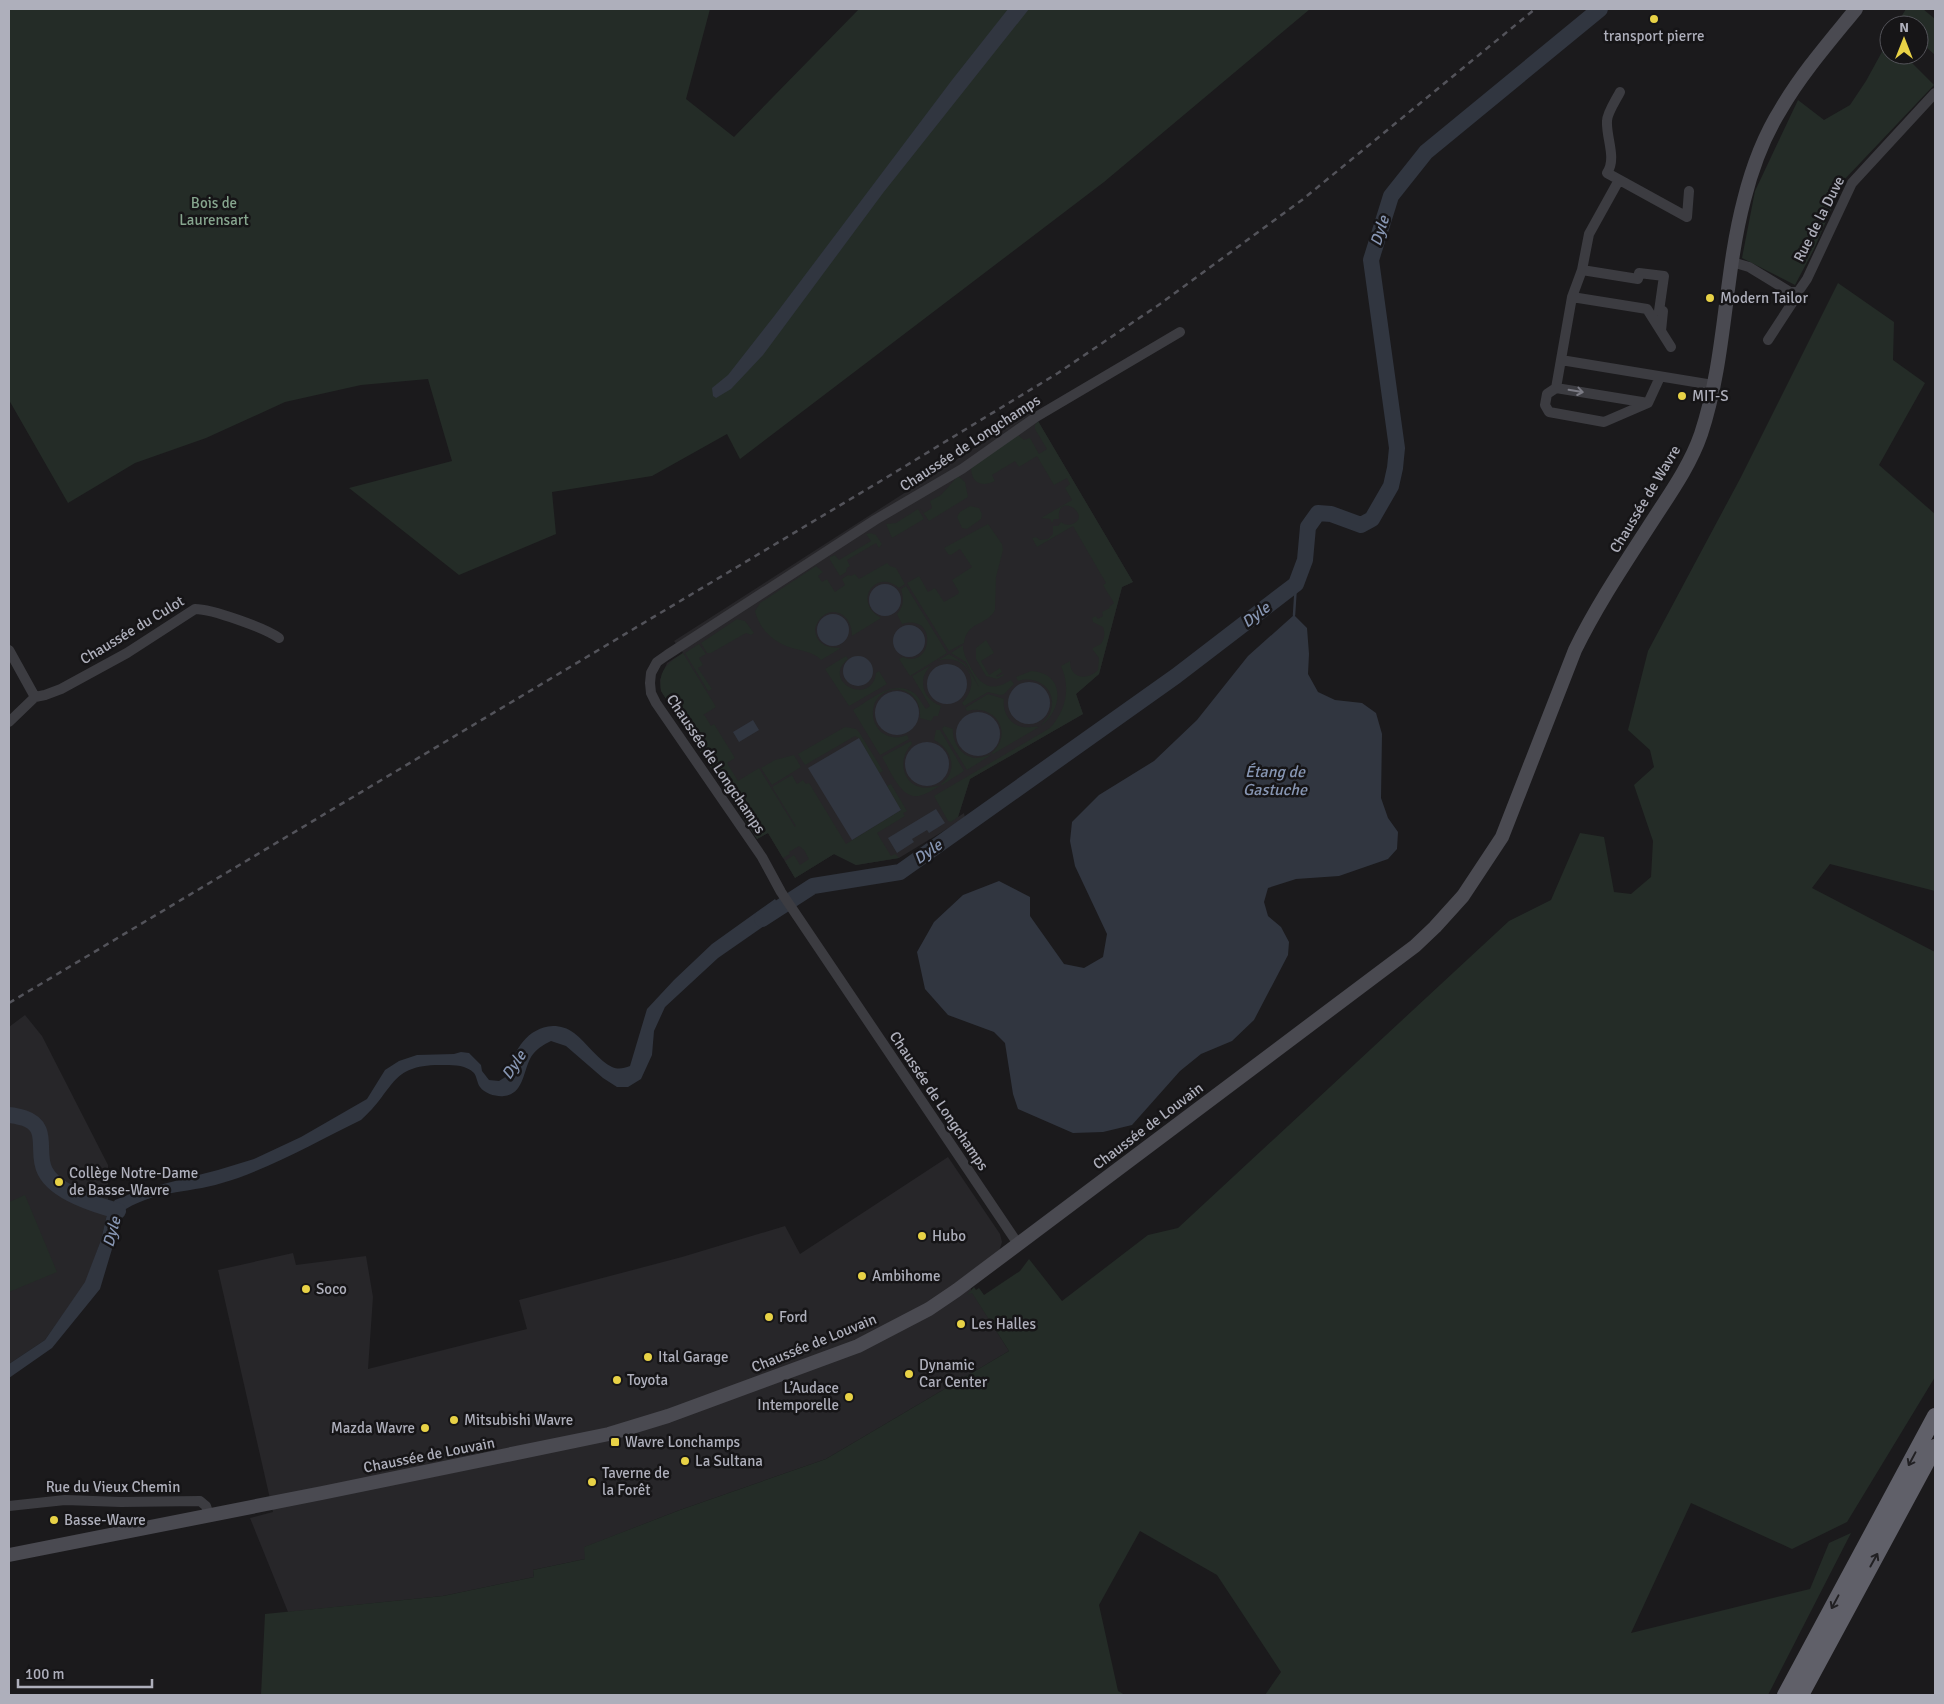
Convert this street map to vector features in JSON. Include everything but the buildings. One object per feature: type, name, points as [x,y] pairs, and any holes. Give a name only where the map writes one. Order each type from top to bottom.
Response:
[{"type":"highway","points":[[1785,1695],[1935,1416]]},
{"type":"highway","points":[[1801,1695],[1935,1447]]},
{"type":"main road","name":"Chaussée de Wavre","points":[[1502,837],[1575,650],[1604,596],[1678,482],[1701,435],[1713,385],[1744,199],[1754,167],[1776,117],[1805,73],[1856,9]]},
{"type":"main road","name":"Chaussée de Louvain","points":[[9,1555],[609,1434],[668,1416],[878,1338],[944,1299],[1415,946],[1463,896],[1502,837]]},
{"type":"street","points":[[1620,92],[1606,120],[1611,158],[1610,168],[1607,173],[1687,217],[1689,191]]},
{"type":"street","name":"Rue de la Duve","points":[[1768,340],[1796,297],[1794,293],[1798,292],[1807,279],[1852,183],[1935,93]]},
{"type":"street","points":[[1619,180],[1589,234],[1582,270],[1572,298],[1556,388],[1548,394],[1545,406],[1549,412],[1604,422],[1648,403],[1660,377]]},
{"type":"street","points":[[1732,262],[1749,267],[1794,293]]},
{"type":"street","points":[[1582,270],[1638,279],[1639,272],[1664,276],[1659,311],[1663,311],[1661,331]]},
{"type":"street","points":[[1572,298],[1647,309],[1671,347]]},
{"type":"street","name":"Chaussée de Longchamps","points":[[1018,1244],[781,892],[762,857],[656,703],[650,683],[651,673],[657,662],[678,647],[746,605],[875,520],[962,469],[1036,417],[1180,332]]},
{"type":"street","points":[[1561,360],[1713,385]]},
{"type":"street","points":[[1556,388],[1648,403]]},
{"type":"street","name":"Chaussée du Culot","points":[[9,722],[35,697],[52,693],[127,653],[194,609],[212,612],[279,638]]},
{"type":"street","points":[[9,650],[35,697]]},
{"type":"street","name":"Rue du Vieux Chemin","points":[[9,1506],[65,1500],[121,1502],[200,1501],[206,1506],[209,1515]]},
{"type":"shaded area","points":[[1032,411],[1133,582],[1122,587],[1099,674],[1076,694],[1083,714],[970,779],[958,817],[964,813],[965,818],[899,858],[856,865],[834,854],[795,878],[768,833],[757,839],[661,691],[660,680],[667,663],[683,653],[674,641]]},
{"type":"shaded area","name":"Collège Notre-Dame de Basse-Wavre","points":[[25,1015],[42,1036],[108,1165],[108,1210],[101,1240],[86,1282],[45,1340],[9,1364],[9,1027]]},
{"type":"shaded area","points":[[948,1157],[1000,1234],[1002,1242],[999,1251],[966,1275],[972,1292],[1009,1351],[826,1459],[680,1510],[585,1547],[585,1559],[533,1570],[534,1577],[443,1596],[288,1612],[250,1518],[273,1512],[218,1270],[293,1253],[296,1265],[366,1256],[373,1297],[368,1369],[527,1329],[519,1300],[682,1257],[785,1226],[800,1254]]},
{"type":"green space","name":"Bois de Laurensart","points":[[9,9],[710,9],[686,99],[734,137],[859,9],[1310,9],[1104,182],[740,459],[727,434],[652,476],[552,492],[556,534],[459,575],[349,488],[452,461],[428,379],[361,385],[285,402],[206,438],[135,463],[68,503],[9,400]]},
{"type":"green space","points":[[1906,9],[1923,9],[1935,19],[1935,55],[1929,50],[1929,15],[1902,15]]},
{"type":"green space","points":[[1879,57],[1879,65],[1914,65],[1934,85],[1844,180],[1814,249],[1795,285],[1742,258],[1755,191],[1798,100],[1824,120],[1850,105]]},
{"type":"green space","points":[[1838,283],[1894,322],[1893,360],[1925,383],[1879,465],[1935,514],[1935,891],[1830,864],[1812,888],[1935,952],[1935,1377],[1847,1522],[1792,1549],[1691,1503],[1631,1633],[1810,1589],[1829,1543],[1851,1533],[1768,1695],[1265,1695],[1281,1672],[1217,1575],[1140,1531],[1099,1605],[1118,1691],[1125,1695],[261,1695],[265,1614],[443,1596],[534,1577],[533,1570],[585,1559],[584,1547],[680,1510],[826,1459],[1009,1351],[972,1293],[967,1295],[974,1287],[976,1290],[979,1288],[984,1295],[1020,1271],[1029,1259],[1062,1301],[1148,1235],[1178,1228],[1509,921],[1551,900],[1580,833],[1604,837],[1614,892],[1631,894],[1651,877],[1653,841],[1634,785],[1654,767],[1650,750],[1628,730],[1648,651],[1741,477]]},
{"type":"green space","points":[[1038,421],[1133,582],[1122,587],[1099,674],[1076,694],[1083,714],[970,779],[958,817],[951,822],[948,821],[934,796],[1050,728],[1060,714],[1065,698],[1066,682],[1061,666],[1070,661],[1073,672],[1084,677],[1094,674],[1098,670],[1099,658],[1093,648],[1101,644],[1104,638],[1104,631],[1103,627],[1093,622],[1092,618],[1096,616],[1098,619],[1103,616],[1102,612],[1110,608],[1114,603],[1103,585],[1106,583],[1073,526],[1037,547],[1032,538],[1048,539],[1053,534],[1053,526],[1058,526],[1061,522],[1070,525],[1078,520],[1077,511],[1068,506],[1063,506],[1059,519],[1054,519],[1052,523],[1050,519],[1041,518],[1072,500],[1065,488],[1070,484],[1067,478],[1054,485],[1037,456],[1019,467],[1015,461],[992,475],[995,481],[991,483],[982,484],[973,478],[971,469],[975,464],[1018,435],[1024,440],[1030,438],[1039,454],[1047,449],[1035,429]]},
{"type":"green space","points":[[958,476],[965,482],[968,497],[929,521],[920,508],[924,513],[932,508],[930,501],[941,495]]},
{"type":"green space","points":[[970,506],[979,508],[982,514],[981,519],[967,529],[962,528],[957,517],[960,512]]},
{"type":"green space","points":[[918,509],[924,519],[892,538],[886,524],[896,523]]},
{"type":"green space","points":[[988,524],[1002,544],[1003,550],[996,577],[995,610],[987,619],[969,631],[964,643],[949,651],[907,583],[919,576],[928,592],[935,588],[944,602],[958,594],[959,592],[952,580],[972,567],[960,549],[951,555],[944,548]]},
{"type":"green space","points":[[866,534],[876,535],[882,544],[879,548],[876,543],[847,560],[850,566],[840,576],[830,557],[835,555],[839,560],[871,541]]},
{"type":"green space","points":[[887,563],[896,568],[905,584],[899,588],[891,583],[883,582],[876,584],[870,589],[868,603],[872,611],[881,618],[852,636],[851,627],[847,619],[842,615],[830,612],[824,615],[815,629],[818,639],[827,646],[841,648],[821,660],[811,653],[779,643],[768,634],[757,618],[755,611],[760,603],[816,566],[823,572],[818,576],[822,582],[827,579],[835,592],[845,585],[842,579],[848,575],[855,574],[859,579]]},
{"type":"green space","points":[[906,586],[947,653],[910,676],[899,659],[903,657],[913,659],[920,656],[925,649],[927,641],[926,633],[922,626],[914,623],[902,624],[897,614],[903,602],[901,589]]},
{"type":"green space","points":[[737,619],[745,621],[754,633],[751,635],[746,633],[711,653],[707,653],[701,643]]},
{"type":"green space","points":[[986,640],[994,653],[981,661],[989,675],[1000,668],[1002,672],[996,676],[1004,675],[997,679],[986,676],[976,659],[976,648]]},
{"type":"green space","points":[[699,644],[706,654],[699,658],[703,665],[698,668],[712,689],[708,691],[685,653]]},
{"type":"green space","points":[[963,645],[964,654],[979,680],[988,686],[998,686],[1011,680],[1014,684],[1002,695],[988,692],[964,706],[962,703],[968,695],[971,686],[971,678],[968,671],[956,661],[947,659],[937,661],[949,654],[965,664],[979,687],[966,662],[951,653]]},
{"type":"green space","points":[[683,653],[716,707],[703,715],[711,726],[714,724],[735,758],[727,763],[738,781],[759,768],[795,827],[772,787],[792,775],[797,784],[803,780],[806,784],[809,783],[846,844],[901,810],[887,786],[891,784],[907,811],[903,813],[905,816],[877,833],[891,856],[895,854],[899,858],[856,865],[834,854],[795,878],[785,861],[794,855],[800,865],[809,859],[804,850],[799,846],[783,858],[768,833],[757,839],[661,691],[660,684],[664,669]]},
{"type":"green space","points":[[846,656],[848,659],[841,668],[840,676],[844,683],[858,690],[866,688],[872,683],[876,673],[879,671],[887,684],[849,706],[825,669]]},
{"type":"green space","points":[[933,664],[924,675],[923,681],[929,698],[941,706],[938,716],[934,716],[931,721],[920,718],[919,706],[914,697],[906,691],[888,691],[880,696],[875,704],[873,715],[874,722],[878,728],[887,736],[907,735],[909,739],[880,755],[853,710],[882,692],[898,688],[914,693],[926,709],[930,706],[912,676]]},
{"type":"green space","points":[[1031,671],[1042,673],[1050,678],[1057,692],[1054,710],[1049,719],[1041,726],[1051,710],[1052,702],[1048,690],[1038,682],[1032,680],[1018,681],[1016,677]]},
{"type":"green space","points":[[988,694],[1004,699],[1004,709],[1014,724],[1023,727],[1039,727],[993,754],[1001,737],[998,721],[986,711],[967,711],[965,708]]},
{"type":"green space","points":[[944,726],[953,729],[956,744],[966,755],[976,758],[991,755],[967,770],[942,729]]},
{"type":"green space","points":[[845,727],[856,729],[859,732],[883,771],[879,773],[859,738],[855,736],[805,765],[798,754]]},
{"type":"green space","points":[[936,730],[940,730],[964,771],[942,785],[950,773],[951,760],[945,749],[934,740]]},
{"type":"green space","points":[[911,741],[912,744],[903,762],[905,775],[920,787],[940,786],[915,796],[903,790],[882,757]]},
{"type":"green space","points":[[794,755],[801,767],[772,785],[761,768],[775,760]]},
{"type":"green space","points":[[25,1195],[57,1272],[9,1292],[9,1202]]},
{"type":"water","points":[[1008,9],[1029,9],[883,193],[763,355],[731,389],[716,398],[713,396],[712,388],[728,375],[775,315],[952,80]]},
{"type":"water","points":[[885,584],[891,585],[896,589],[900,594],[900,606],[896,611],[891,615],[885,616],[879,615],[874,611],[870,606],[869,600],[870,594],[874,589],[879,585]]},
{"type":"water","points":[[833,614],[839,615],[844,619],[848,624],[848,636],[844,641],[839,645],[833,646],[827,645],[822,641],[818,636],[817,630],[818,624],[822,619],[827,615]]},
{"type":"water","name":"Étang de Gastuche","points":[[1294,615],[1307,628],[1308,674],[1318,692],[1335,700],[1362,703],[1376,713],[1382,734],[1381,798],[1388,818],[1398,832],[1397,849],[1388,859],[1339,876],[1296,879],[1268,888],[1264,902],[1268,916],[1281,927],[1289,942],[1288,955],[1254,1020],[1232,1041],[1201,1054],[1180,1071],[1132,1125],[1103,1132],[1073,1133],[1018,1109],[1013,1094],[1005,1043],[994,1032],[948,1015],[925,989],[917,952],[934,922],[963,895],[999,881],[1030,897],[1030,916],[1064,964],[1084,968],[1103,957],[1107,934],[1075,866],[1070,841],[1072,822],[1099,795],[1154,761],[1197,720],[1248,656]]},
{"type":"water","points":[[909,625],[915,626],[920,630],[924,635],[924,647],[920,652],[915,656],[909,657],[903,656],[898,652],[894,647],[893,641],[894,635],[898,630],[903,626]]},
{"type":"water","points":[[858,656],[869,660],[873,671],[869,682],[858,686],[847,682],[843,671],[847,660]]},
{"type":"water","points":[[951,664],[958,667],[964,673],[967,684],[966,692],[958,701],[951,704],[943,704],[936,701],[928,692],[927,680],[930,673],[939,665]]},
{"type":"water","points":[[1033,682],[1041,685],[1047,691],[1050,703],[1047,715],[1041,721],[1025,724],[1017,721],[1011,715],[1008,699],[1011,691],[1017,685]]},
{"type":"water","points":[[897,691],[909,695],[915,701],[919,713],[915,725],[909,731],[897,735],[885,731],[879,725],[875,713],[879,701],[885,695]]},
{"type":"water","points":[[978,712],[990,716],[996,722],[1000,734],[996,746],[990,752],[978,756],[966,752],[960,746],[956,734],[960,722],[966,716]]},
{"type":"water","points":[[753,720],[759,730],[739,742],[733,732]]},
{"type":"water","points":[[859,738],[901,810],[852,840],[808,768]]},
{"type":"water","points":[[927,742],[939,746],[945,752],[949,764],[945,776],[939,782],[927,786],[915,782],[909,776],[905,764],[909,752],[915,746]]},
{"type":"water","points":[[936,809],[945,823],[929,833],[927,830],[912,839],[914,842],[897,853],[888,838]]},
{"type":"water","points":[[775,899],[784,912],[718,958],[665,1007],[654,1031],[652,1055],[641,1079],[628,1087],[617,1087],[603,1078],[566,1046],[551,1041],[533,1054],[516,1091],[504,1096],[485,1092],[479,1085],[474,1073],[464,1067],[445,1065],[413,1068],[395,1080],[361,1120],[257,1171],[209,1187],[157,1196],[144,1200],[120,1213],[100,1289],[52,1348],[9,1378],[9,1364],[45,1340],[85,1282],[101,1240],[108,1210],[115,1200],[140,1190],[254,1159],[301,1137],[367,1099],[385,1070],[399,1061],[417,1055],[469,1053],[481,1065],[482,1071],[489,1080],[499,1081],[507,1076],[517,1050],[528,1036],[543,1028],[556,1026],[574,1033],[612,1067],[619,1069],[630,1066],[647,1009],[712,944]]},
{"type":"waterway","name":"Dyle","points":[[762,919],[813,886],[900,872],[1176,676],[1296,584],[1305,560],[1308,527],[1318,513],[1331,514],[1361,525],[1372,519],[1391,486],[1397,448],[1371,260],[1391,196],[1426,152],[1600,9]]},
{"type":"waterway","points":[[1294,615],[1296,584]]},
{"type":"waterway","points":[[9,1115],[24,1118],[37,1127],[41,1141],[42,1164],[50,1179],[77,1197],[118,1211]]},
{"type":"railway","points":[[9,1003],[1058,373],[1160,304],[1302,200],[1535,9]]},
{"type":"place","name":"transport pierre","points":[[1654,19]]},
{"type":"place","name":"Modern Tailor","points":[[1710,298]]},
{"type":"place","name":"MIT-S","points":[[1682,396]]},
{"type":"place","name":"Collège Notre-Dame de Basse-Wavre","points":[[59,1182]]},
{"type":"place","name":"Hubo","points":[[922,1236]]},
{"type":"place","name":"Ambihome","points":[[862,1276]]},
{"type":"place","name":"Soco","points":[[306,1289]]},
{"type":"place","name":"Ford","points":[[769,1317]]},
{"type":"place","name":"Les Halles","points":[[961,1324]]},
{"type":"place","name":"Ital Garage","points":[[648,1357]]},
{"type":"place","name":"Dynamic Car Center","points":[[909,1374]]},
{"type":"place","name":"Toyota","points":[[617,1380]]},
{"type":"place","name":"L’Audace Intemporelle","points":[[849,1397]]},
{"type":"place","name":"Mitsubishi Wavre","points":[[454,1420]]},
{"type":"place","name":"Mazda Wavre","points":[[425,1428]]},
{"type":"place","name":"Wavre Lonchamps","points":[[615,1442]]},
{"type":"place","name":"La Sultana","points":[[685,1461]]},
{"type":"place","name":"Taverne de la Forêt","points":[[592,1482]]},
{"type":"place","name":"Basse-Wavre","points":[[54,1520]]}]
